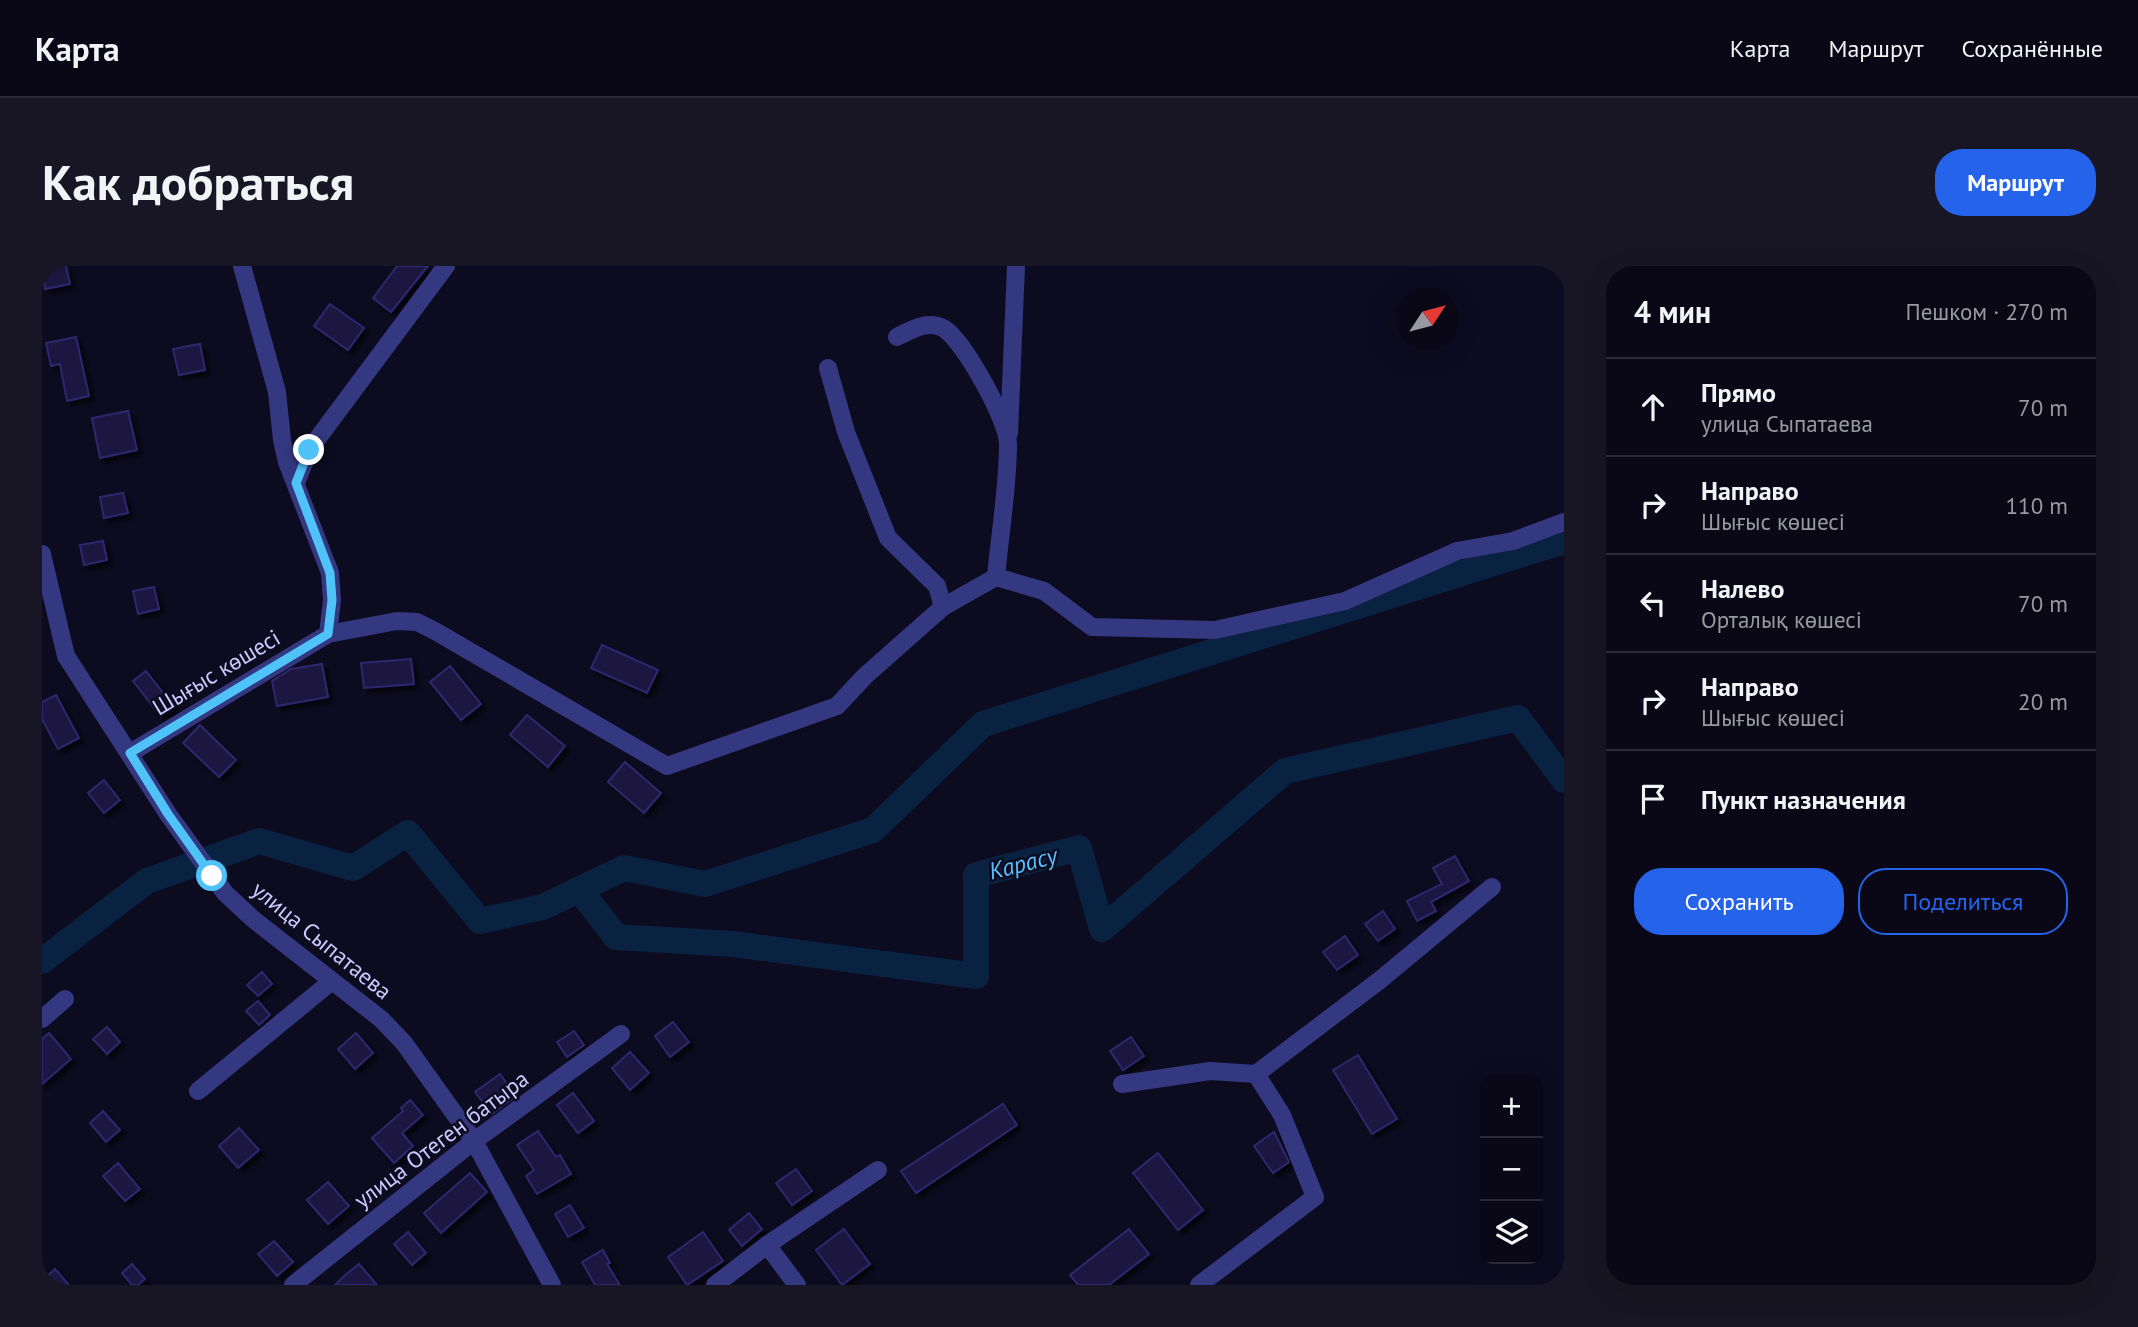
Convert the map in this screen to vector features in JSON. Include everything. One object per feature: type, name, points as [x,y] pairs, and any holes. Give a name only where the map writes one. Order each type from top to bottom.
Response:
[{"type":"street","points":[[242,266],[277,392],[287,462],[330,573],[332,600],[328,634],[397,621],[417,622],[667,766],[837,706],[864,676],[943,607],[996,577],[1044,591],[1092,627],[1215,630],[1345,601],[1457,551],[1513,541],[1564,523]]},
{"type":"street","points":[[296,483],[309,450],[446,266]]},
{"type":"street","points":[[996,577],[1008,440],[1016,266]]},
{"type":"street","points":[[897,337],[921,326],[942,328],[955,340],[984,380],[1008,440]]},
{"type":"street","points":[[828,368],[846,432],[888,538],[937,586],[943,607]]},
{"type":"street","name":"улица Сыпатаева","points":[[42,554],[45,579],[66,656],[168,814],[225,893],[253,919],[381,1019],[404,1043],[474,1141],[552,1285]]},
{"type":"street","name":"Шығыс көшесі","points":[[130,753],[328,634]]},
{"type":"street","points":[[1122,1084],[1210,1071],[1256,1074],[1380,980],[1492,887]]},
{"type":"street","points":[[198,1091],[332,982]]},
{"type":"street","points":[[42,1019],[65,999]]},
{"type":"street","name":"улица Отеген батыра","points":[[293,1285],[474,1141],[621,1034]]},
{"type":"street","points":[[1199,1285],[1315,1197],[1282,1115],[1256,1074]]},
{"type":"street","points":[[715,1285],[767,1245],[878,1170]]},
{"type":"street","points":[[767,1245],[797,1285]]},
{"type":"building","points":[[42,266],[66,266],[70,284],[45,289]]},
{"type":"building","points":[[397,266],[428,266],[391,312],[373,298]]},
{"type":"building","points":[[330,304],[364,328],[348,350],[314,326]]},
{"type":"building","points":[[76,337],[89,396],[67,401],[60,364],[51,366],[46,343]]},
{"type":"building","points":[[200,344],[205,370],[179,375],[173,349]]},
{"type":"building","points":[[128,411],[137,450],[100,458],[92,418]]},
{"type":"building","points":[[123,493],[128,513],[104,518],[100,497]]},
{"type":"building","points":[[103,541],[107,560],[84,565],[80,545]]},
{"type":"building","points":[[154,587],[159,609],[138,614],[133,591]]},
{"type":"building","points":[[602,645],[658,670],[647,693],[591,668]]},
{"type":"building","points":[[411,659],[414,684],[364,688],[361,663]]},
{"type":"building","points":[[322,664],[328,697],[277,706],[272,681],[291,669]]},
{"type":"building","points":[[450,666],[481,704],[461,720],[430,682]]},
{"type":"building","points":[[146,671],[174,707],[161,717],[133,681]]},
{"type":"building","points":[[56,695],[79,738],[58,749],[42,719],[42,702]]},
{"type":"building","points":[[527,715],[565,746],[548,767],[510,735]]},
{"type":"building","points":[[200,725],[236,760],[219,777],[183,743]]},
{"type":"building","points":[[625,762],[661,793],[644,813],[608,782]]},
{"type":"building","points":[[104,780],[120,800],[104,813],[88,793]]},
{"type":"building","points":[[1455,856],[1469,881],[1431,902],[1436,911],[1417,921],[1407,901],[1442,884],[1433,868]]},
{"type":"building","points":[[1383,911],[1395,929],[1378,941],[1365,924]]},
{"type":"building","points":[[1345,936],[1358,955],[1337,970],[1323,952]]},
{"type":"building","points":[[262,972],[272,984],[258,996],[247,985]]},
{"type":"building","points":[[258,1001],[270,1015],[259,1025],[246,1011]]},
{"type":"building","points":[[673,1022],[689,1042],[670,1057],[655,1036]]},
{"type":"building","points":[[107,1027],[120,1042],[107,1054],[93,1039]]},
{"type":"building","points":[[574,1031],[584,1045],[567,1057],[557,1042]]},
{"type":"building","points":[[49,1033],[71,1059],[42,1084],[42,1039]]},
{"type":"building","points":[[356,1033],[373,1053],[355,1069],[338,1049]]},
{"type":"building","points":[[1131,1037],[1144,1056],[1123,1070],[1110,1051]]},
{"type":"building","points":[[630,1052],[649,1073],[630,1090],[612,1068]]},
{"type":"building","points":[[1358,1055],[1397,1119],[1372,1134],[1333,1070]]},
{"type":"building","points":[[500,1074],[516,1096],[492,1114],[475,1092]]},
{"type":"building","points":[[573,1093],[594,1121],[578,1133],[557,1105]]},
{"type":"building","points":[[410,1100],[423,1115],[402,1133],[413,1146],[394,1163],[372,1138],[403,1111],[401,1108]]},
{"type":"building","points":[[1003,1104],[1017,1125],[916,1193],[901,1171]]},
{"type":"building","points":[[103,1111],[120,1130],[106,1142],[90,1123]]},
{"type":"building","points":[[239,1128],[259,1150],[238,1168],[219,1146]]},
{"type":"building","points":[[538,1131],[556,1157],[560,1155],[571,1174],[537,1194],[526,1176],[534,1170],[517,1145]]},
{"type":"building","points":[[1274,1132],[1289,1162],[1273,1173],[1254,1146]]},
{"type":"building","points":[[1158,1153],[1203,1210],[1178,1230],[1133,1173]]},
{"type":"building","points":[[118,1163],[140,1189],[125,1201],[103,1176]]},
{"type":"building","points":[[796,1169],[812,1191],[792,1205],[776,1183]]},
{"type":"building","points":[[470,1173],[487,1192],[441,1233],[424,1213]]},
{"type":"building","points":[[328,1182],[349,1206],[328,1224],[307,1200]]},
{"type":"building","points":[[570,1205],[584,1228],[568,1237],[555,1214]]},
{"type":"building","points":[[749,1213],[762,1229],[742,1246],[729,1230]]},
{"type":"building","points":[[844,1229],[870,1264],[842,1285],[816,1250]]},
{"type":"building","points":[[1129,1229],[1149,1254],[1109,1285],[1078,1285],[1070,1275]]},
{"type":"building","points":[[408,1232],[426,1253],[412,1265],[394,1244]]},
{"type":"building","points":[[703,1232],[723,1261],[687,1285],[668,1257]]},
{"type":"building","points":[[274,1241],[293,1262],[277,1276],[258,1254]]},
{"type":"building","points":[[603,1250],[610,1263],[607,1264],[620,1285],[595,1285],[582,1262]]},
{"type":"building","points":[[132,1264],[145,1279],[138,1285],[132,1285],[122,1273]]},
{"type":"building","points":[[359,1264],[377,1285],[335,1285],[344,1276]]},
{"type":"building","points":[[55,1269],[69,1285],[42,1285],[42,1281]]},
{"type":"waterway","points":[[42,961],[147,881],[259,841],[353,868],[408,833],[480,921],[543,907],[624,868],[705,884],[873,830],[983,724],[1564,541]]},
{"type":"waterway","name":"Карасу","points":[[579,889],[616,937],[733,944],[976,976],[976,875],[1079,848],[1102,929],[1285,771],[1518,718],[1564,780]]},
{"type":"route","points":[[212,876],[168,814],[130,753],[328,634],[332,600],[330,573],[296,483],[309,450]]}]
